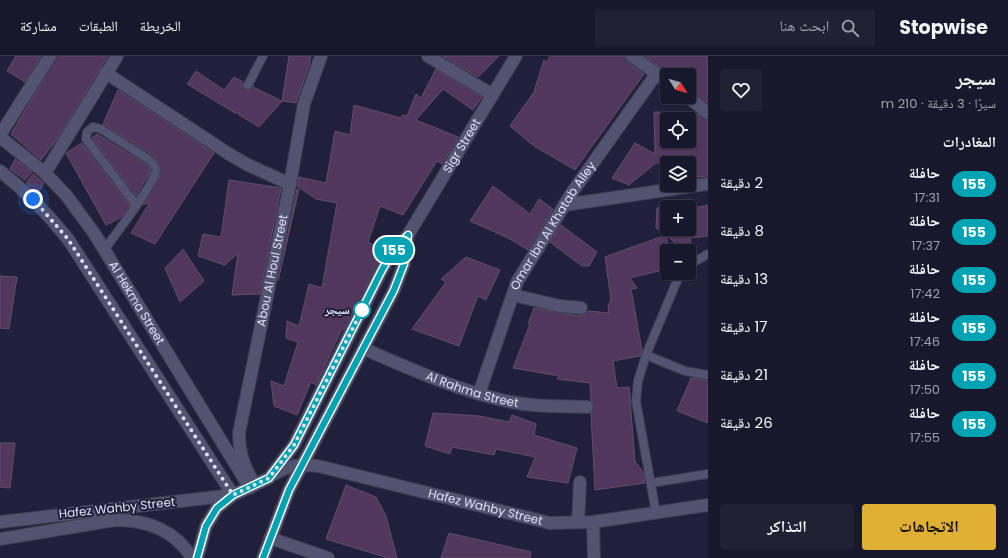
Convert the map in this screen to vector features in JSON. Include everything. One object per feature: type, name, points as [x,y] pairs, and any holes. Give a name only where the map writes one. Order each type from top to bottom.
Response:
[{"type":"street","points":[[0,136],[50,56]]},
{"type":"street","points":[[45,173],[117,56]]},
{"type":"street","name":"Abou Al Houl Street","points":[[252,486],[239,449],[239,433],[290,184],[304,104],[321,56]]},
{"type":"street","points":[[428,56],[491,94]]},
{"type":"street","name":"Sigr Street","points":[[197,558],[206,526],[217,508],[233,495],[269,478],[294,445],[382,270],[393,251],[408,235],[491,94],[516,56]]},
{"type":"street","points":[[632,56],[660,76]]},
{"type":"street","points":[[106,73],[229,154],[248,165],[290,184]]},
{"type":"street","name":"Omar Ibn Al Khatab Alley","points":[[479,394],[517,282],[564,205],[656,73]]},
{"type":"street","points":[[696,103],[708,112]]},
{"type":"street","name":"Al Hekma Street","points":[[0,136],[45,173],[66,195],[104,250],[252,486]]},
{"type":"street","name":"Al Hekma Street","points":[[0,171],[40,205],[68,239],[233,495]]},
{"type":"street","points":[[564,205],[708,184]]},
{"type":"street","name":"Sigr Street","points":[[263,558],[281,509],[303,464],[400,278],[404,264],[408,235]]},
{"type":"street","points":[[513,295],[560,306],[581,308]]},
{"type":"street","name":"Al Rahma Street","points":[[364,349],[463,390],[503,400],[545,406],[587,407]]},
{"type":"street","name":"Hafez Wahby Street","points":[[269,478],[282,469],[303,464],[550,523],[593,522],[708,505]]},
{"type":"street","points":[[578,522],[580,482]]},
{"type":"street","name":"Hafez Wahby Street","points":[[0,522],[233,495]]},
{"type":"street","name":"Hafez Wahby Street","points":[[0,539],[115,520],[133,520],[152,525],[168,533],[188,552],[192,558]]},
{"type":"street","points":[[593,522],[594,558]]},
{"type":"street","points":[[270,538],[328,558]]},
{"type":"lane","points":[[248,85],[263,56]]},
{"type":"lane","points":[[104,250],[136,205],[154,179],[156,174],[154,165],[101,129],[94,127],[87,132],[86,140],[136,205]]},
{"type":"lane","points":[[696,261],[708,254]]},
{"type":"lane","points":[[656,513],[636,401],[638,380],[646,355],[678,280]]},
{"type":"lane","points":[[646,355],[685,371],[708,375]]},
{"type":"lane","points":[[651,483],[708,474]]},
{"type":"building","points":[[16,56],[41,56],[25,82],[7,71]]},
{"type":"building","points":[[57,56],[108,56],[58,138],[41,160],[11,134]]},
{"type":"building","points":[[289,56],[311,56],[296,103],[282,101]]},
{"type":"building","points":[[443,56],[499,56],[478,77]]},
{"type":"building","points":[[550,56],[625,56],[627,62],[644,74],[575,170],[534,146],[510,126],[534,92],[544,60],[547,62]]},
{"type":"building","points":[[645,56],[708,56],[708,103],[696,94],[696,68],[661,68]]},
{"type":"building","points":[[436,69],[482,97],[473,110],[443,89],[416,120],[458,137],[442,164],[437,161],[403,215],[380,206],[368,242],[384,251],[344,330],[342,329],[316,385],[311,382],[297,415],[274,406],[271,381],[284,386],[298,342],[286,338],[287,321],[299,326],[309,284],[322,288],[337,203],[316,199],[297,186],[299,177],[326,183],[335,131],[350,135],[354,105],[401,118],[403,115],[407,116],[416,94],[421,98]]},
{"type":"building","points":[[196,71],[224,90],[234,77],[243,82],[243,86],[246,90],[251,90],[253,87],[282,101],[259,127],[239,115],[239,113],[235,113],[187,84]]},
{"type":"building","points":[[118,90],[214,153],[155,244],[131,233],[150,202],[143,205],[159,178],[161,168],[154,156],[103,124]]},
{"type":"building","points":[[654,112],[660,112],[660,148],[696,148],[696,113],[708,120],[708,176],[696,177],[696,156],[660,156],[660,163],[656,163],[629,185],[612,178],[635,143],[655,154]]},
{"type":"building","points":[[97,134],[147,165],[150,170],[149,174],[136,196],[92,138]]},
{"type":"building","points":[[82,143],[130,206],[122,217],[106,225],[66,153]]},
{"type":"building","points":[[15,159],[32,172],[25,180],[10,169]]},
{"type":"building","points":[[33,174],[44,183],[37,194],[26,183]]},
{"type":"building","points":[[229,180],[281,188],[260,294],[232,295],[238,253],[225,265],[198,256],[203,234],[221,237]]},
{"type":"building","points":[[493,186],[530,214],[539,199],[553,209],[528,250],[508,238],[470,221]]},
{"type":"building","points":[[297,189],[299,189],[278,281]]},
{"type":"building","points":[[708,205],[708,236],[690,238],[691,244],[677,244],[667,236],[696,236],[696,208]]},
{"type":"building","points":[[660,207],[660,231],[656,228],[657,208]]},
{"type":"building","points":[[561,225],[597,252],[589,266],[582,266],[550,242]]},
{"type":"building","points":[[663,236],[667,236],[667,244],[660,244],[660,271],[630,278],[637,288],[631,289],[642,350],[640,356],[613,361],[617,388],[629,387],[635,461],[643,472],[645,483],[595,490],[591,413],[594,407],[591,401],[590,383],[557,379],[559,376],[513,368],[530,324],[528,324],[534,308],[578,316],[584,315],[588,311],[609,313],[608,306],[611,299],[605,257]]},
{"type":"building","points":[[183,249],[204,281],[180,302],[165,268]]},
{"type":"building","points":[[466,257],[500,270],[486,300],[478,296],[459,346],[412,329],[446,282],[441,279]]},
{"type":"building","points":[[0,276],[17,277],[9,329],[0,328]]},
{"type":"building","points":[[691,378],[708,380],[708,423],[677,411]]},
{"type":"building","points":[[433,413],[479,416],[509,422],[512,415],[536,424],[534,435],[577,448],[568,483],[527,477],[535,457],[496,449],[494,455],[452,447],[450,454],[425,446]]},
{"type":"building","points":[[0,443],[15,443],[10,488],[0,487]]},
{"type":"building","points":[[346,485],[376,497],[386,516],[397,558],[388,558],[326,539]]},
{"type":"building","points":[[449,533],[531,552],[530,558],[441,558]]},
{"type":"bus line","name":"155","points":[[197,558],[206,526],[217,508],[233,495],[269,478],[294,445],[382,270],[393,251],[408,235],[404,264],[400,278],[289,490],[263,558]]},
{"type":"place","name":"سيجر","points":[[362,310]]},
{"type":"route","points":[[33,199],[40,205],[68,239],[233,495],[269,478],[294,445],[362,310]]}]
